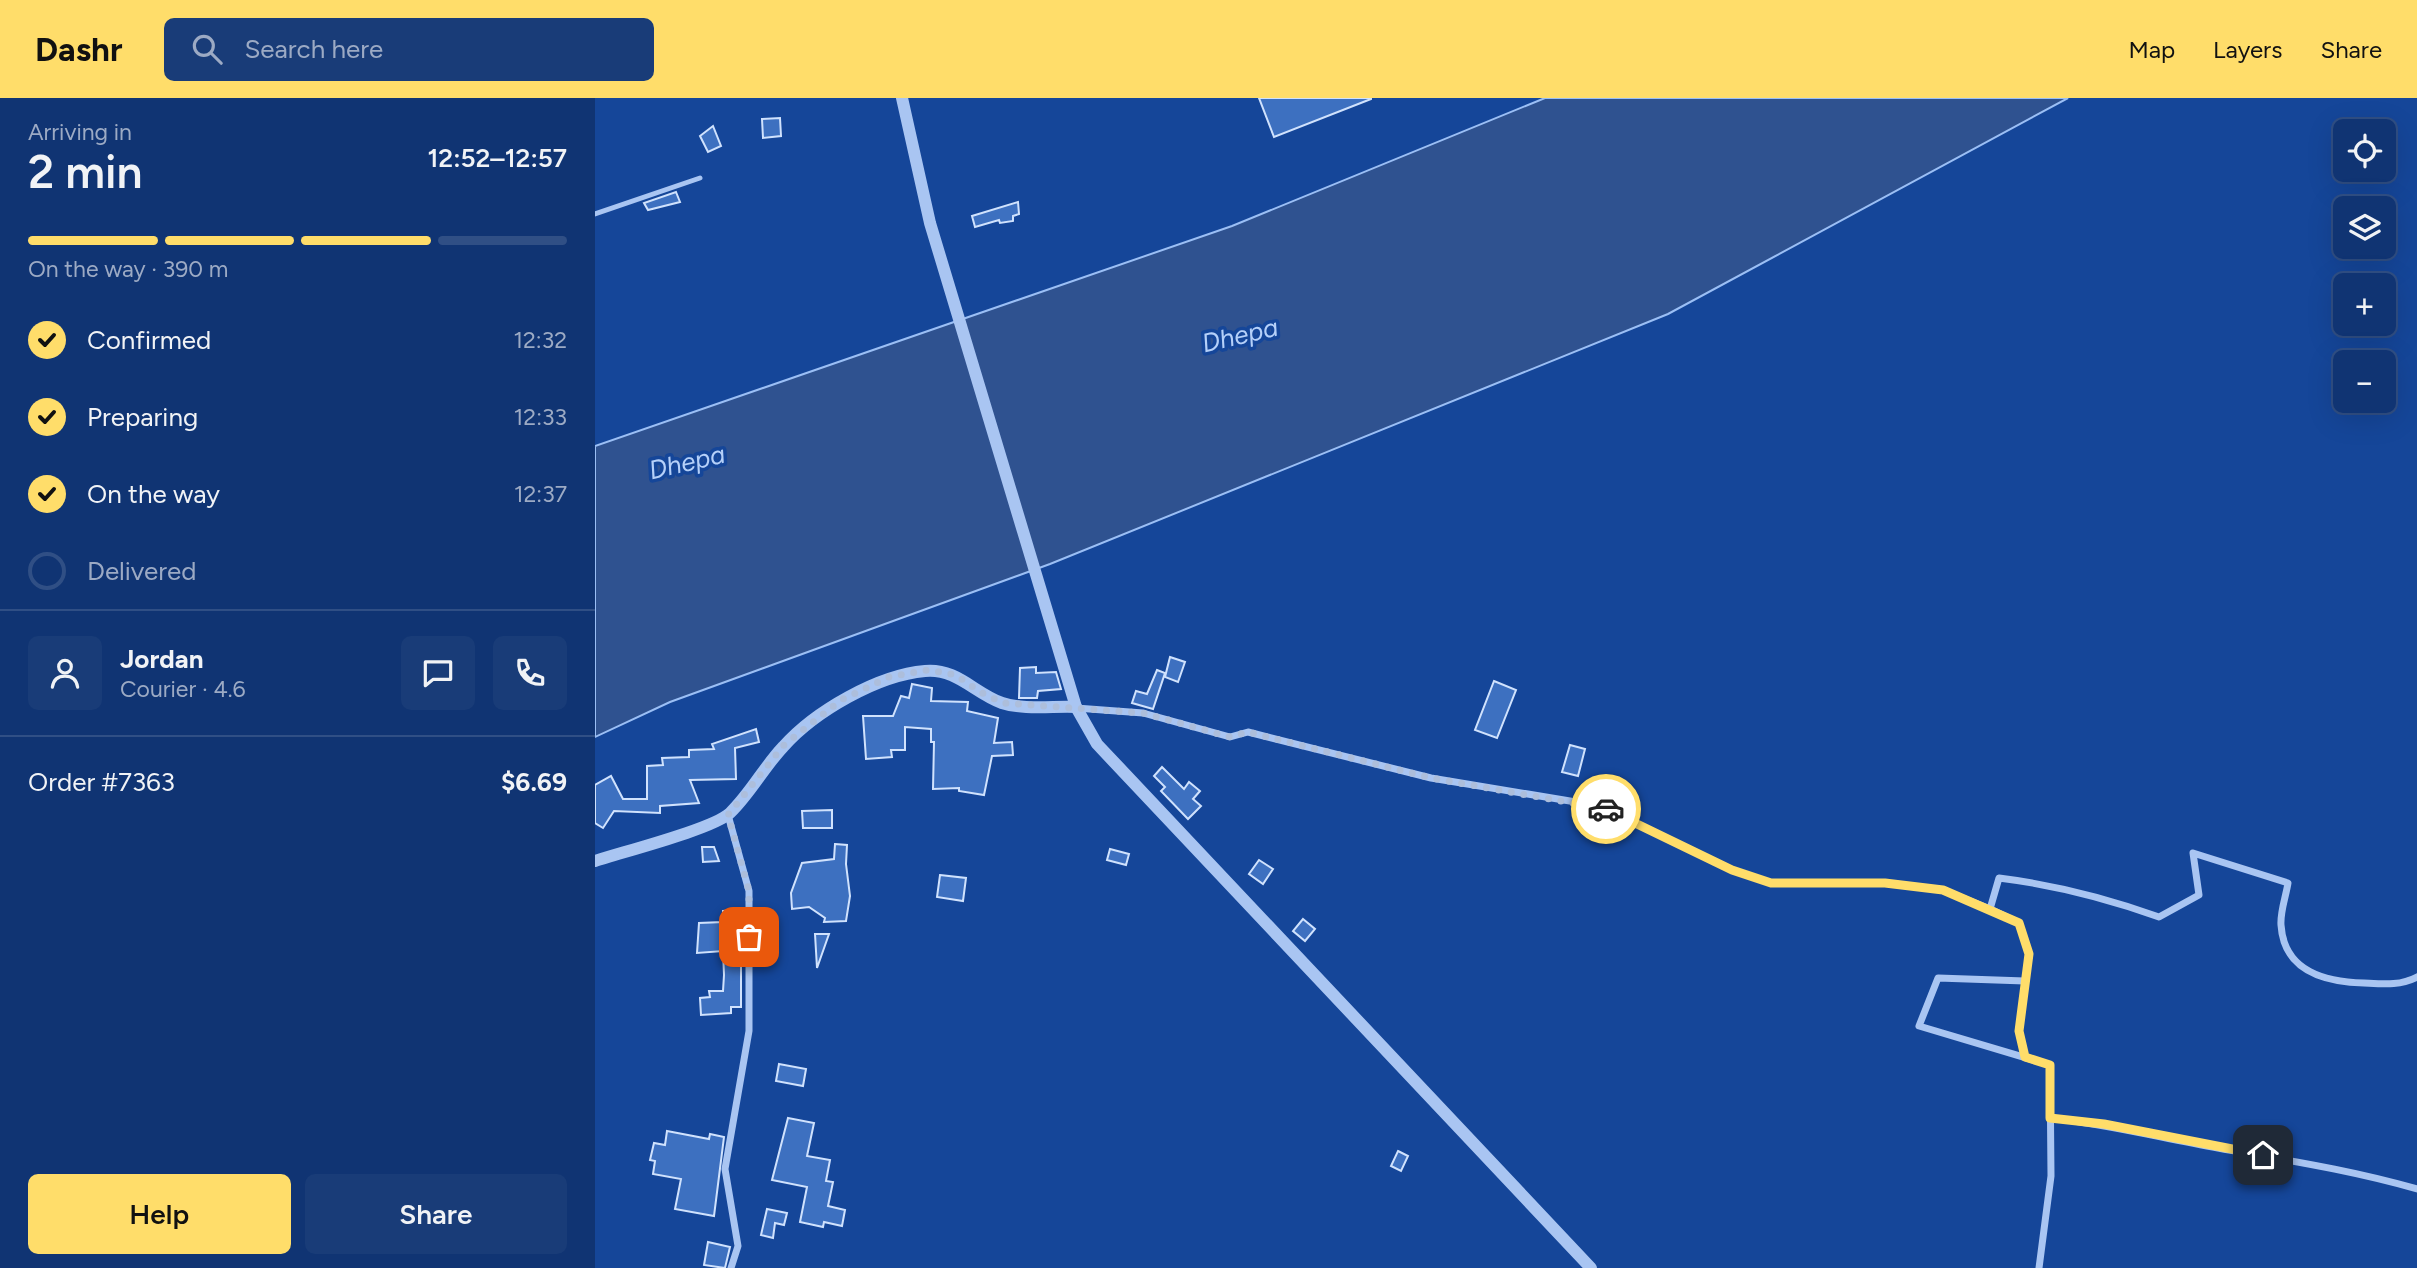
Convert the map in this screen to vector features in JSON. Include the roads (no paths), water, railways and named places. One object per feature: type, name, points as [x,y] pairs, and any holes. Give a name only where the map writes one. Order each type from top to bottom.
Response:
[{"type":"street","points":[[902,98],[930,223],[1076,708],[1097,744],[1591,1268]]},
{"type":"street","points":[[595,861],[728,815],[784,745],[841,700],[889,677],[928,670],[956,675],[980,692],[1003,703],[1143,713],[1230,737],[1248,732],[1431,778],[1601,806],[1732,870],[1771,883],[1885,883],[1943,890],[2019,923],[2029,954],[2019,1031],[2025,1057]]},
{"type":"street","points":[[728,815],[749,891],[749,1031],[725,1169],[738,1246],[731,1268]]},
{"type":"street","points":[[1990,909],[1999,878],[2048,884],[2102,897],[2159,916],[2199,895],[2193,853],[2288,883],[2280,924],[2292,956],[2307,973],[2349,982],[2404,984],[2417,977]]},
{"type":"street","points":[[2025,981],[1938,978],[1919,1026],[2050,1065],[2051,1176],[2039,1268]]},
{"type":"street","points":[[2050,1118],[2104,1124],[2357,1172],[2417,1189]]},
{"type":"lane","points":[[595,214],[700,178]]},
{"type":"water","name":"Dhepa","points":[[1545,98],[2068,98],[1668,314],[1050,564],[670,702],[595,737],[595,446],[1232,226]]}]
